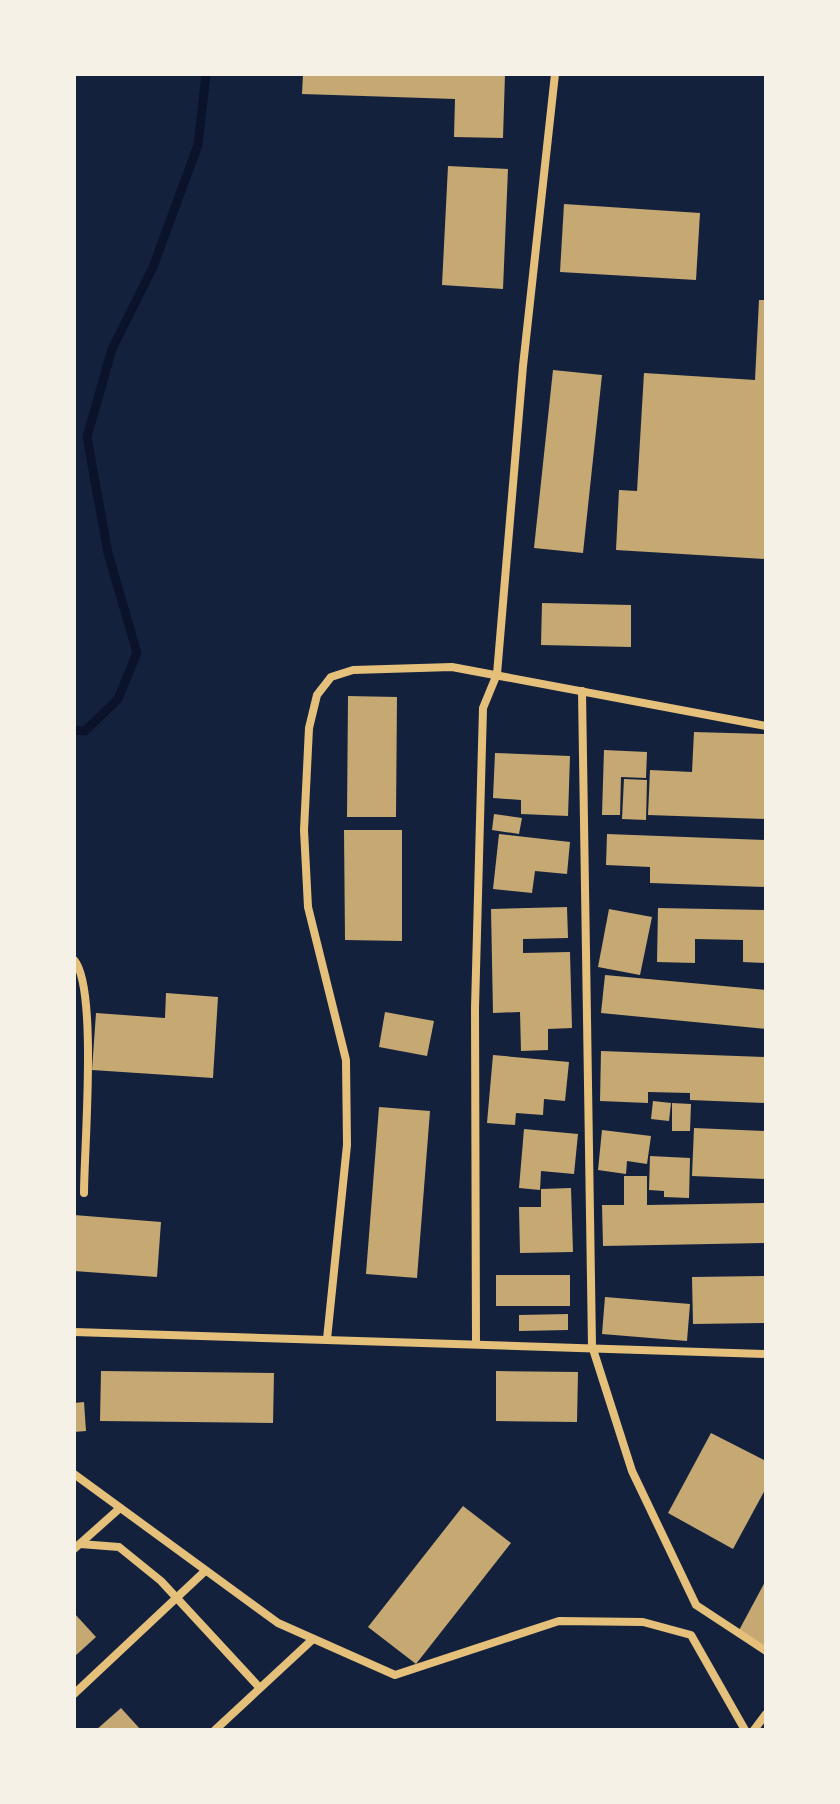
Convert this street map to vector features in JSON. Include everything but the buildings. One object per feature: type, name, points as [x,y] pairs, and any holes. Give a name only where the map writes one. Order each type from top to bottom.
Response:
[{"type":"street","points":[[476,1343],[475,1008],[483,708],[497,674],[523,366],[555,74]]},
{"type":"street","points":[[327,1339],[347,1145],[346,1060],[308,907],[304,830],[309,728],[317,695],[331,677],[353,670],[452,667],[766,726]]},
{"type":"street","points":[[582,691],[592,1346],[632,1471],[696,1605],[766,1651]]},
{"type":"street","points":[[74,960],[80,968],[87,1005],[84,1193]]},
{"type":"street","points":[[74,1332],[592,1346],[766,1354]]},
{"type":"street","points":[[74,1474],[204,1572],[278,1623],[395,1675],[559,1621],[643,1622],[691,1635],[745,1730]]},
{"type":"street","points":[[77,1546],[120,1508]]},
{"type":"street","points":[[77,1546],[119,1547],[176,1596],[259,1687]]},
{"type":"street","points":[[74,1694],[204,1572]]},
{"type":"street","points":[[215,1730],[313,1639]]},
{"type":"street","points":[[754,1730],[766,1714]]},
{"type":"waterway","points":[[74,730],[85,731],[118,699],[137,653],[108,553],[87,437],[112,349],[153,267],[198,145],[206,74]]}]
